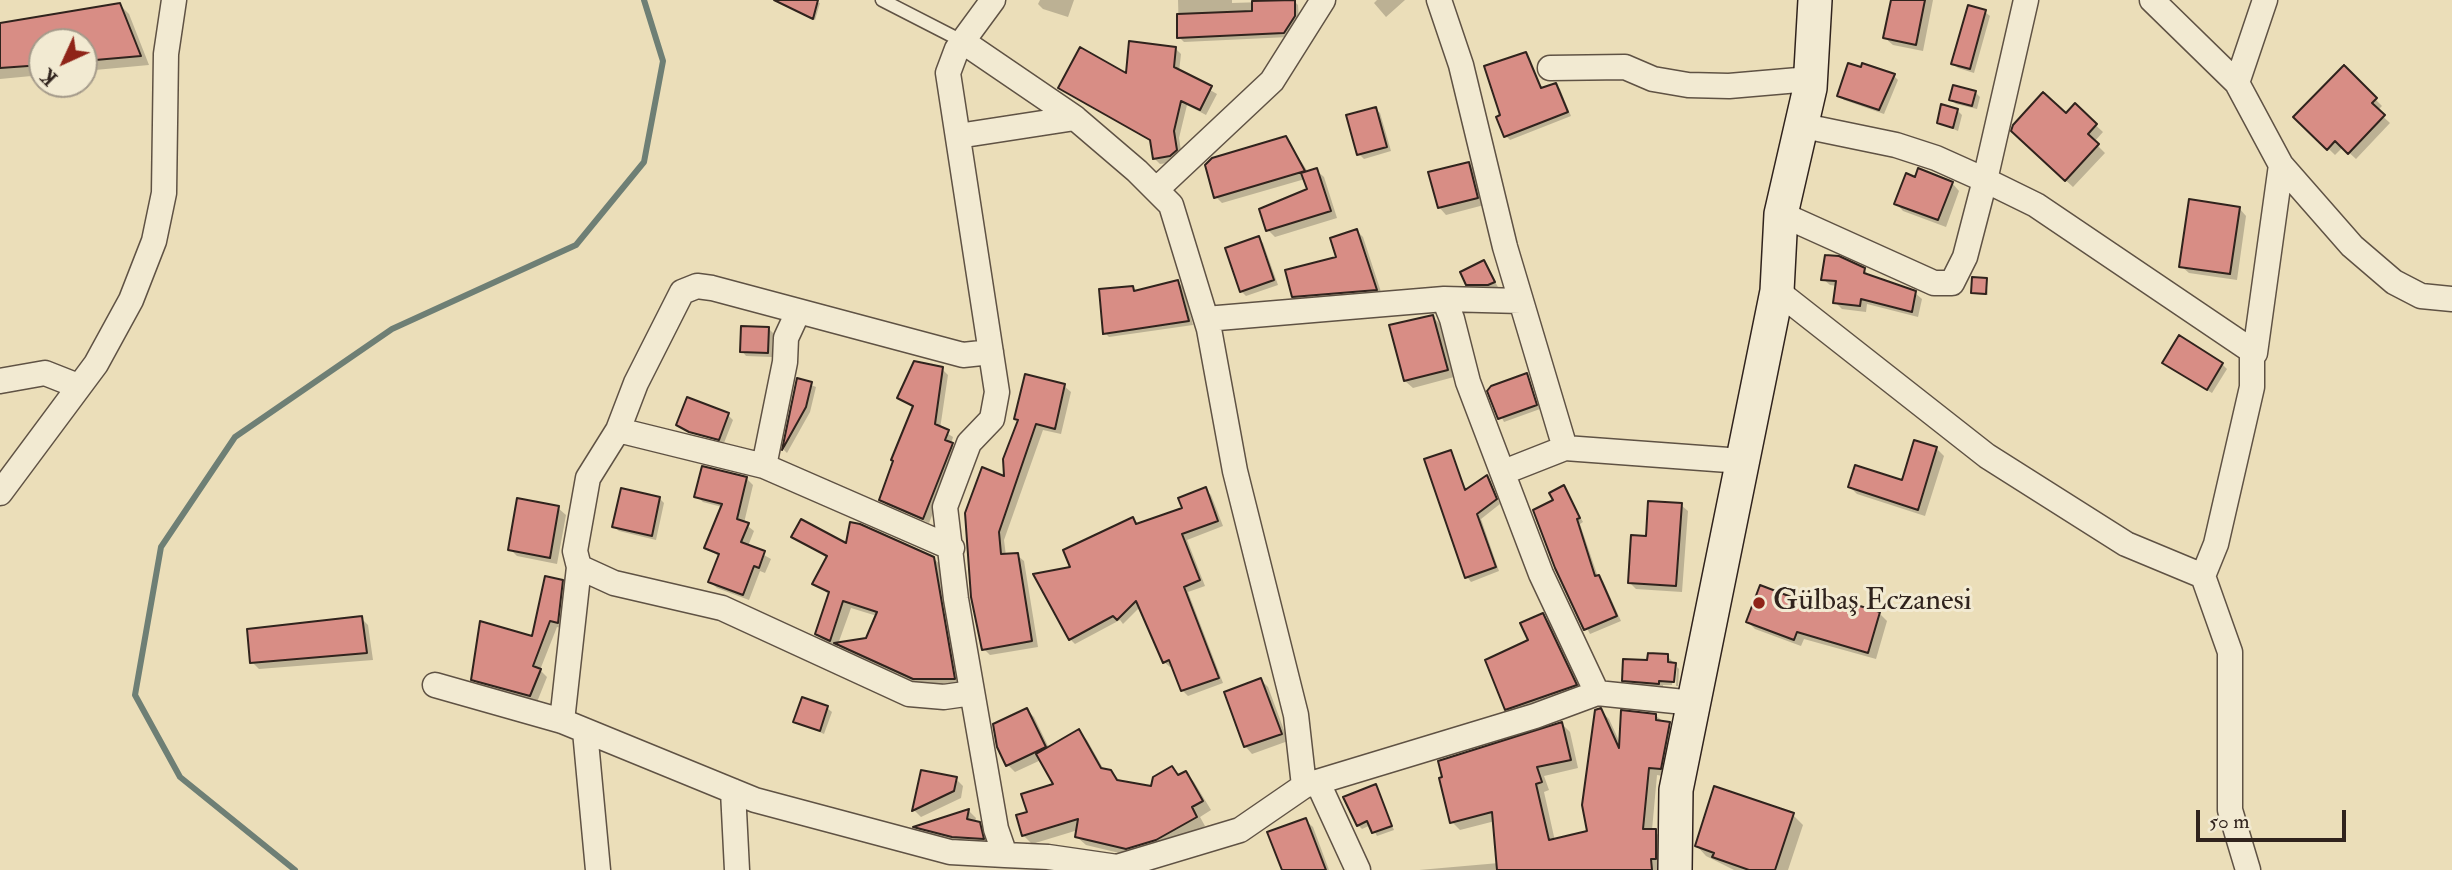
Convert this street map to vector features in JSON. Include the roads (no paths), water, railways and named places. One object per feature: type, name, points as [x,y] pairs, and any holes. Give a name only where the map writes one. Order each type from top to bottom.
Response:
[{"type":"street","points":[[0,493],[96,364],[131,300],[154,241],[164,192],[165,68],[169,14],[174,0]]},
{"type":"street","points":[[993,0],[962,41],[948,73],[998,392],[992,419],[970,443],[945,507],[956,599],[972,694],[996,829],[1005,855]]},
{"type":"street","points":[[1157,189],[1272,80],[1323,0]]},
{"type":"street","points":[[1439,0],[1461,65],[1521,302],[1565,448]]},
{"type":"street","points":[[1675,870],[1676,789],[1777,291],[1781,214],[1804,126],[1815,0]]},
{"type":"street","points":[[1781,214],[1934,283],[1952,284],[1965,257],[1986,180],[2026,0]]},
{"type":"street","points":[[2152,0],[2237,83],[2281,164],[2352,246],[2394,282],[2421,296],[2452,299]]},
{"type":"street","points":[[2237,83],[2265,0]]},
{"type":"street","points":[[962,41],[1074,118],[1157,189],[1171,205],[1206,319],[1235,471],[1311,785],[1358,870]]},
{"type":"street","points":[[1550,68],[1625,67],[1653,79],[1715,86],[1810,79]]},
{"type":"street","points":[[958,136],[1074,118]]},
{"type":"street","points":[[1804,126],[1896,145],[1936,158],[2036,205],[2255,353]]},
{"type":"street","points":[[2255,353],[2281,164]]},
{"type":"street","points":[[562,721],[579,567],[575,551],[587,478],[618,430],[636,383],[682,292],[697,286],[769,302],[962,355],[991,352]]},
{"type":"street","points":[[1777,291],[1987,456],[2126,544],[2203,576]]},
{"type":"street","points":[[1206,319],[1444,299],[1521,302]]},
{"type":"street","points":[[1444,299],[1468,382],[1541,574],[1597,692]]},
{"type":"street","points":[[764,466],[785,362],[786,338],[798,312]]},
{"type":"street","points":[[2248,870],[2230,810],[2230,652],[2203,576],[2216,544],[2252,387],[2252,352],[2255,353]]},
{"type":"street","points":[[0,381],[45,373],[78,386]]},
{"type":"street","points":[[618,430],[764,466],[952,548]]},
{"type":"street","points":[[1504,472],[1565,448],[1742,461]]},
{"type":"street","points":[[579,567],[614,583],[722,608],[909,694],[972,694]]},
{"type":"street","points":[[435,685],[562,721],[755,800],[950,852],[1048,857],[1117,869],[1240,830],[1311,785],[1535,716],[1597,692],[1694,703]]},
{"type":"street","points":[[585,731],[598,870]]},
{"type":"street","points":[[733,791],[737,870]]},
{"type":"lane","points":[[882,0],[962,41]]},
{"type":"waterway","points":[[295,870],[180,777],[135,695],[161,547],[235,437],[392,329],[576,245],[644,162],[663,61],[644,0]]},
{"type":"place","name":"Gülbaş Eczanesi","points":[[1759,603]]}]
